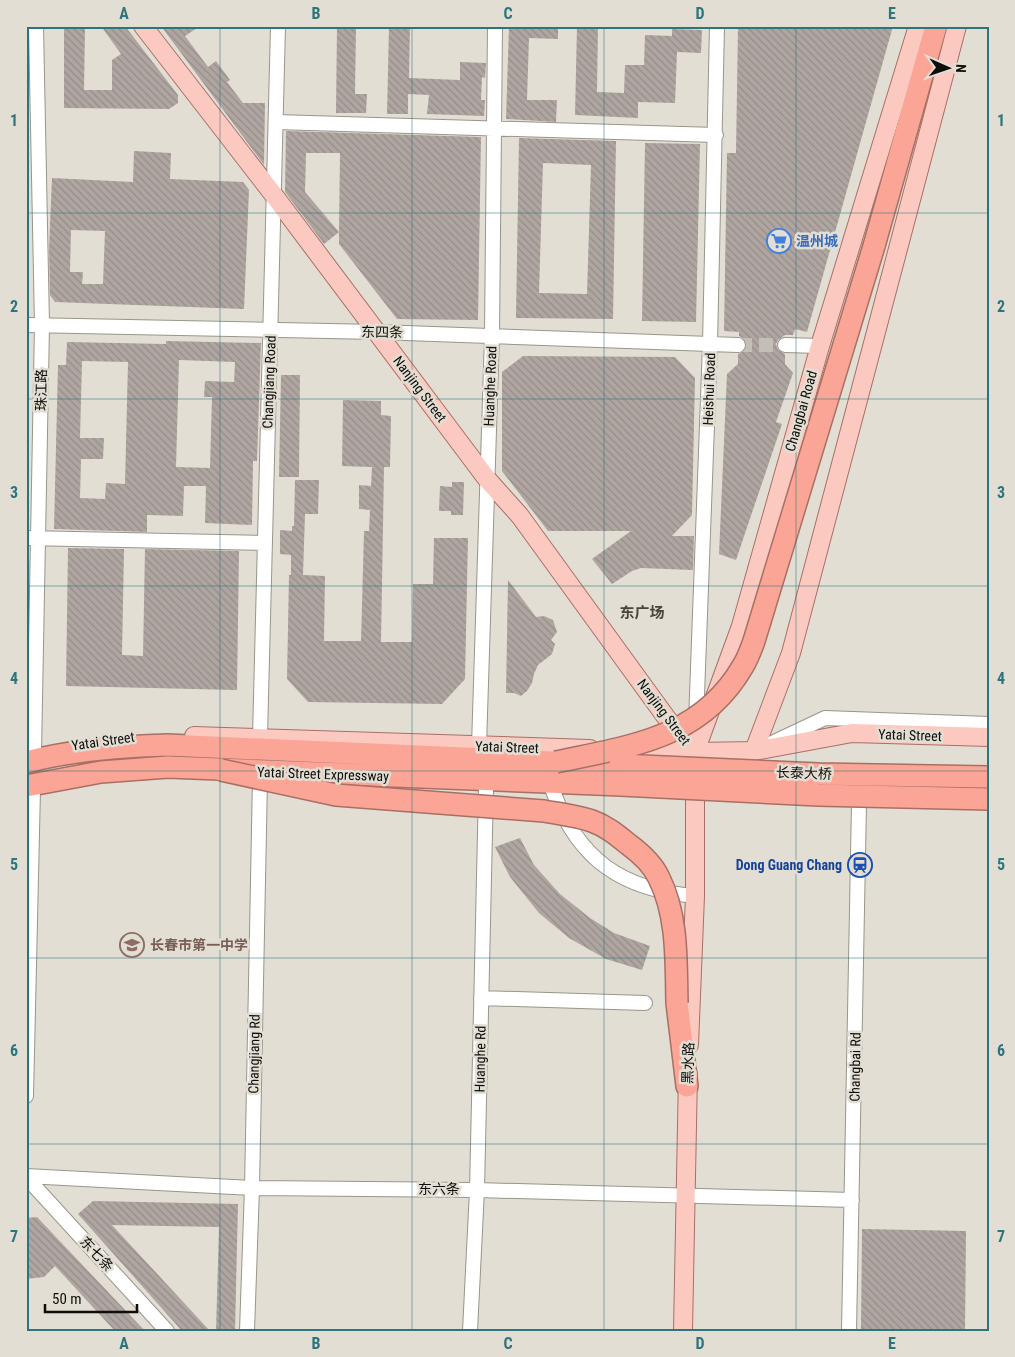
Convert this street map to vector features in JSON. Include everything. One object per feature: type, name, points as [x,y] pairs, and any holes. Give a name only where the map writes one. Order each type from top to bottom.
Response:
[{"type":"highway","points":[[556,762],[643,743],[686,724],[721,697],[744,665],[754,641],[874,246],[936,26]]},
{"type":"highway","name":"Yatai Street Expressway","points":[[29,757],[92,749],[168,745],[556,762],[620,775]]},
{"type":"highway","name":"Yatai Street Expressway","points":[[28,789],[101,772],[168,767],[221,770],[620,775]]},
{"type":"highway","points":[[221,770],[336,794],[544,811],[574,816],[614,832],[633,848],[658,876],[670,912],[675,943],[677,1003],[687,1086]]},
{"type":"highway","name":"长泰大桥","points":[[620,775],[819,774],[989,777]]},
{"type":"highway","name":"长泰大桥","points":[[620,775],[818,795],[989,799]]},
{"type":"main road","name":"Nanjing Street","points":[[143,26],[378,332],[487,479],[520,516],[668,720],[695,752]]},
{"type":"main road","name":"Changbai Road","points":[[696,796],[695,752],[741,626],[820,346],[918,26]]},
{"type":"main road","points":[[754,751],[791,653],[957,26]]},
{"type":"main road","name":"Yatai Street","points":[[29,757],[97,739],[135,736],[260,737],[695,752],[754,751],[852,733],[989,737]]},
{"type":"main road","points":[[28,789],[129,774],[696,796],[961,788],[989,789]]},
{"type":"main road","name":"黑水路","points":[[683,1331],[687,1086],[696,896],[696,796]]},
{"type":"street","name":"珠江路","points":[[29,757],[32,538],[42,325],[36,26]]},
{"type":"street","name":"Changjiang Road","points":[[260,737],[278,26]]},
{"type":"street","name":"Huanghe Road","points":[[479,746],[492,335],[495,26]]},
{"type":"street","name":"Heishui Road","points":[[695,752],[710,344],[717,26]]},
{"type":"street","points":[[276,122],[716,135]]},
{"type":"street","name":"东四条","points":[[26,325],[492,335],[738,345]]},
{"type":"street","points":[[785,345],[820,346]]},
{"type":"street","points":[[32,538],[264,543]]},
{"type":"street","points":[[754,751],[825,718],[989,724]]},
{"type":"street","name":"Changjiang Rd","points":[[247,1331],[252,1188],[260,778]]},
{"type":"street","name":"Huanghe Rd","points":[[470,1331],[477,1190],[486,788]]},
{"type":"street","points":[[26,1096],[28,789]]},
{"type":"street","points":[[553,790],[571,832],[591,855],[615,873],[648,888],[670,894],[696,896]]},
{"type":"street","points":[[696,796],[989,806]]},
{"type":"street","name":"Changbai Rd","points":[[849,1331],[859,803]]},
{"type":"street","points":[[481,998],[645,1002]]},
{"type":"street","name":"东六条","points":[[26,1177],[252,1188],[477,1190],[852,1200]]},
{"type":"street","name":"东七条","points":[[26,1177],[167,1331]]},
{"type":"building","points":[[64,26],[85,26],[84,90],[112,90],[112,60],[121,54],[101,26],[125,26],[178,95],[178,103],[169,109],[64,108]]},
{"type":"building","points":[[161,26],[200,26],[185,36],[208,67],[216,61],[230,80],[227,82],[243,103],[265,103],[264,165]]},
{"type":"building","points":[[337,26],[356,26],[355,94],[367,94],[366,113],[336,113]]},
{"type":"building","points":[[389,26],[410,26],[409,78],[460,80],[460,62],[486,63],[485,78],[482,77],[481,100],[485,100],[484,116],[427,114],[429,95],[408,94],[408,114],[387,114]]},
{"type":"building","points":[[509,26],[558,26],[558,39],[529,38],[527,100],[557,100],[556,122],[506,119]]},
{"type":"building","points":[[577,26],[598,26],[597,92],[624,93],[625,65],[644,65],[645,35],[672,36],[672,29],[702,30],[701,53],[677,52],[675,103],[638,102],[638,118],[575,115]]},
{"type":"building","name":"温州城","points":[[738,26],[893,26],[807,332],[795,329],[793,335],[785,335],[776,344],[778,350],[785,354],[785,364],[793,373],[776,422],[782,424],[736,560],[719,554],[727,374],[738,364],[738,354],[745,350],[747,345],[743,338],[739,336],[739,332],[724,331],[727,153],[736,153]]},
{"type":"building","points":[[286,131],[481,137],[478,320],[397,319],[339,244],[339,232],[324,244],[285,192]],"holes":[[[306,153],[340,153],[339,232],[305,192]]]},
{"type":"building","points":[[519,138],[616,141],[613,319],[516,318]],"holes":[[[543,163],[591,165],[587,294],[539,293]]]},
{"type":"building","points":[[645,143],[700,144],[696,322],[642,321]]},
{"type":"building","points":[[134,151],[171,153],[170,179],[243,182],[249,190],[244,309],[55,302],[50,295],[49,249],[52,178],[133,182]],"holes":[[[71,230],[105,231],[103,284],[82,284],[83,272],[70,272]]]},
{"type":"building","points":[[166,341],[261,343],[257,461],[253,461],[252,525],[205,523],[206,486],[184,486],[183,516],[147,515],[147,532],[54,529],[58,365],[66,365],[67,342],[166,344]],"holes":[[[179,360],[235,362],[234,382],[205,381],[204,397],[212,397],[210,468],[176,467]],[[82,361],[128,362],[125,484],[106,483],[105,499],[80,498],[81,459],[103,459],[104,438],[80,438]]]},
{"type":"building","points":[[523,356],[675,357],[695,378],[692,515],[672,536],[694,536],[693,570],[641,568],[632,571],[612,584],[592,559],[631,531],[548,531],[502,471],[502,372]]},
{"type":"building","points":[[281,375],[300,375],[299,477],[279,477]]},
{"type":"building","points":[[343,400],[381,401],[381,415],[391,416],[390,467],[384,467],[381,642],[412,642],[413,584],[433,584],[434,538],[468,538],[465,679],[442,704],[308,702],[287,679],[291,555],[280,554],[280,530],[292,531],[292,526],[294,526],[295,480],[319,480],[318,514],[305,514],[303,575],[325,576],[324,641],[361,641],[364,531],[369,531],[370,510],[359,509],[359,485],[371,486],[372,467],[342,466]]},
{"type":"building","points":[[452,482],[464,482],[463,515],[451,515],[451,511],[439,511],[440,486],[452,487]]},
{"type":"building","points":[[68,548],[124,549],[122,655],[143,656],[145,549],[239,551],[237,690],[66,686]]},
{"type":"building","points":[[508,580],[536,617],[544,616],[553,620],[557,632],[551,640],[555,644],[552,654],[538,665],[532,683],[521,696],[514,693],[506,693]]},
{"type":"building","points":[[520,838],[534,865],[560,894],[590,918],[614,933],[650,946],[642,970],[606,959],[569,938],[539,913],[510,877],[495,847]]},
{"type":"building","points":[[93,1201],[238,1204],[235,1331],[216,1331],[219,1227],[112,1225],[210,1331],[182,1331],[78,1214]]},
{"type":"building","points":[[37,1217],[145,1331],[115,1331],[55,1266],[44,1277],[26,1279],[26,1218]]},
{"type":"building","points":[[862,1229],[966,1231],[965,1331],[861,1331]]},
{"type":"tunnel","points":[[738,345],[785,345]]},
{"type":"place","name":"温州城","points":[[779,241]]},
{"type":"place","name":"Dong Guang Chang","points":[[860,865]]},
{"type":"place","name":"长春市第一中学","points":[[132,945]]},
{"type":"district","name":"东广场","points":[[642,613]]}]
